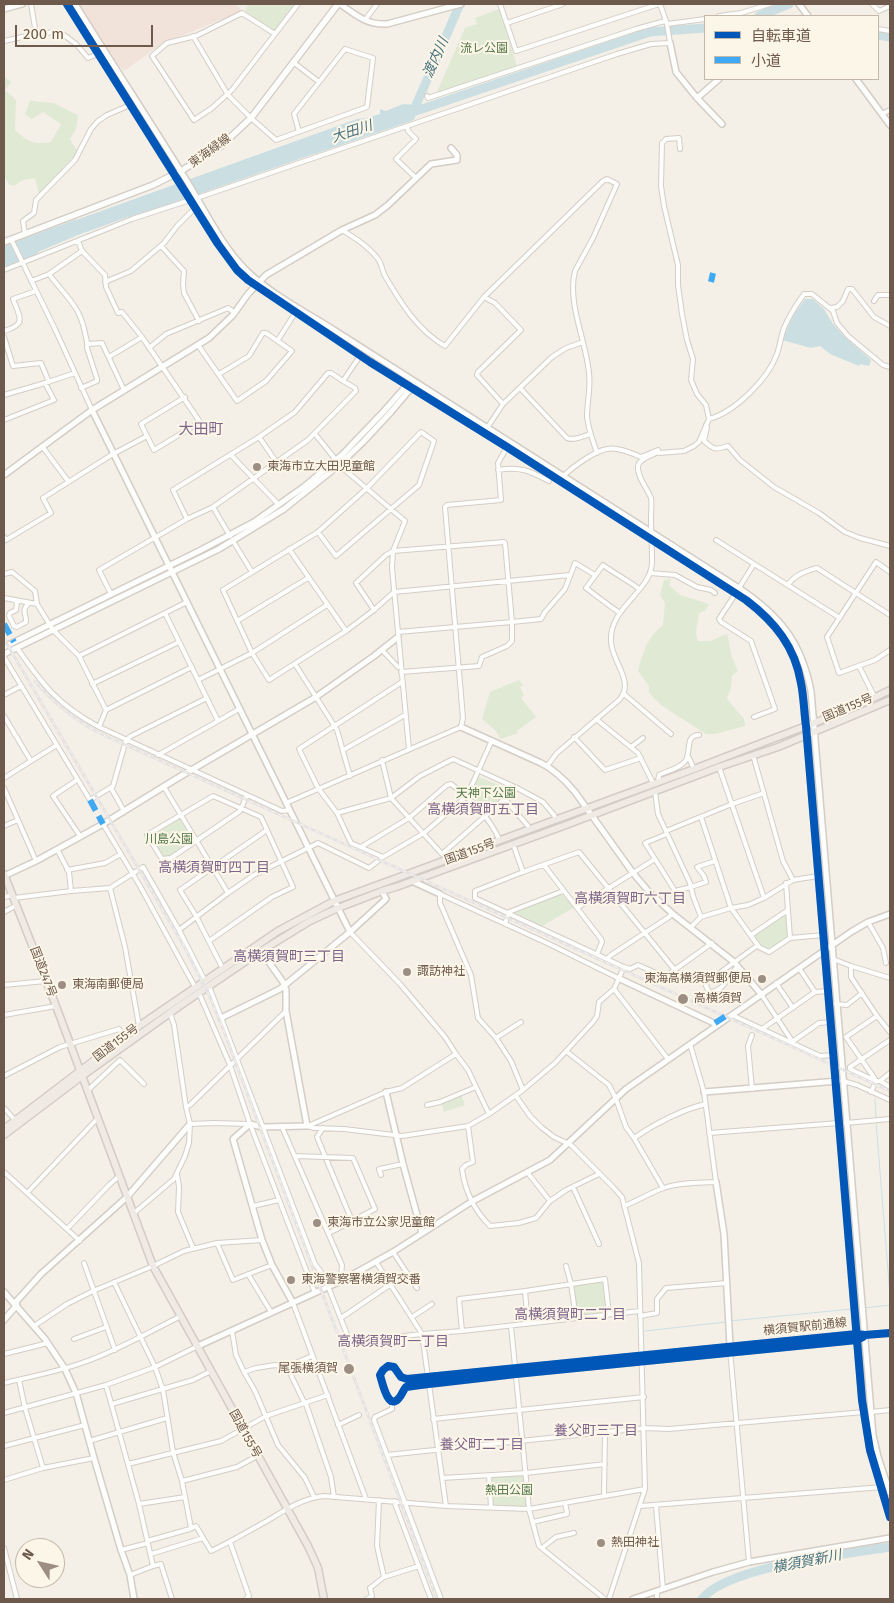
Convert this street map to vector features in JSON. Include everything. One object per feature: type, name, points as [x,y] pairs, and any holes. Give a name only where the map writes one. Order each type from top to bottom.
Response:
[{"type":"highway","name":"国道155号","points":[[207,983],[223,969],[278,930],[336,904],[814,723],[890,690]]},
{"type":"highway","name":"国道155号","points":[[4,1135],[139,1026],[336,904],[412,881],[719,767],[778,747],[890,700]]},
{"type":"highway","name":"国道247号","points":[[4,875],[15,899],[81,1074]]},
{"type":"highway","name":"国道155号","points":[[4,1129],[170,1013],[197,990]]},
{"type":"highway","name":"国道155号","points":[[81,1074],[153,1266],[308,1546],[318,1568],[324,1599]]},
{"type":"main road","name":"東海緑線","points":[[4,242],[176,177],[181,171],[221,146],[251,118],[339,4]]},
{"type":"street","points":[[4,9],[22,4]]},
{"type":"street","points":[[31,4],[36,34]]},
{"type":"street","points":[[67,4],[236,270],[739,588],[773,613],[793,641],[807,674],[814,723],[842,1081],[873,1435],[878,1458],[890,1493]]},
{"type":"street","points":[[75,4],[232,254],[257,283],[295,313],[360,356],[507,447],[736,594],[764,614],[785,640],[792,654],[801,682],[806,726],[864,1412],[870,1450],[890,1516]]},
{"type":"street","points":[[275,34],[242,13],[193,36],[167,43],[152,56],[194,120],[228,95],[275,34],[298,4]]},
{"type":"street","points":[[339,4],[374,24],[387,24],[461,4]]},
{"type":"street","points":[[365,20],[377,4]]},
{"type":"street","points":[[500,4],[516,51],[659,4],[666,22],[676,72],[722,124]]},
{"type":"street","points":[[507,23],[563,4]]},
{"type":"street","points":[[726,15],[741,13],[770,4]]},
{"type":"street","points":[[801,4],[807,15]]},
{"type":"street","points":[[872,4],[879,11],[890,6]]},
{"type":"street","points":[[427,96],[428,98],[628,32],[666,22],[704,19]]},
{"type":"street","points":[[4,41],[56,32],[64,35],[76,44],[88,58],[98,54]]},
{"type":"street","points":[[193,36],[228,95],[276,140],[299,132],[367,107],[373,58],[345,49],[294,114],[299,132]]},
{"type":"street","points":[[196,197],[617,54],[651,44],[670,41]]},
{"type":"street","points":[[294,62],[319,82]]},
{"type":"street","points":[[697,98],[718,80]]},
{"type":"street","points":[[857,80],[890,125]]},
{"type":"street","points":[[25,234],[23,221],[34,213],[36,200],[75,160],[91,128],[107,115],[130,105]]},
{"type":"street","points":[[882,114],[890,110]]},
{"type":"street","points":[[407,126],[408,131],[416,139],[396,158],[415,178]]},
{"type":"street","points":[[547,766],[555,754],[624,694],[626,683],[613,652],[610,638],[612,626],[650,573],[652,566],[651,498],[640,476],[639,463],[659,453],[684,450],[694,446],[699,442],[709,419],[706,405],[697,394],[691,380],[693,359],[686,340],[678,284],[678,265],[661,186],[662,143],[666,139],[679,138],[680,149]]},
{"type":"street","points":[[4,475],[92,410],[209,338],[235,313],[257,283],[266,275],[342,230],[375,215],[431,164],[457,160],[457,154],[451,148]]},
{"type":"street","points":[[342,230],[365,244],[381,264],[384,274],[410,315],[434,339],[445,346],[484,297],[603,181],[607,179],[617,184],[593,238],[577,266],[573,288],[589,373],[587,414],[590,434],[597,453]]},
{"type":"street","points":[[4,270],[132,219],[190,199]]},
{"type":"street","points":[[106,282],[131,271],[161,246],[176,226],[195,208]]},
{"type":"street","points":[[11,240],[171,573],[350,932],[445,1036],[468,1070],[489,1114]]},
{"type":"street","points":[[78,241],[82,251],[105,275],[118,313],[122,312],[142,337],[185,397],[200,422],[154,450],[140,424],[185,397]]},
{"type":"street","points":[[161,246],[184,271],[184,293],[199,321]]},
{"type":"street","points":[[31,282],[49,274],[82,251]]},
{"type":"street","points":[[49,274],[61,291],[76,306],[84,326],[88,344],[87,348],[97,381],[81,388]]},
{"type":"street","points":[[830,308],[837,308],[844,301],[848,289],[852,289],[874,317],[890,326]]},
{"type":"street","points":[[4,331],[14,328],[19,323],[20,319],[13,299],[36,290]]},
{"type":"street","points":[[709,419],[718,416],[743,400],[758,384],[777,355],[784,327],[804,294],[812,294],[834,311],[837,323],[848,336],[883,365],[890,367]]},
{"type":"street","points":[[874,301],[878,295],[890,295]]},
{"type":"street","points":[[484,297],[495,303],[521,330],[477,375],[503,404]]},
{"type":"street","points":[[149,348],[166,334],[228,308],[235,313]]},
{"type":"street","points":[[278,340],[295,313]]},
{"type":"street","points":[[198,345],[218,374],[237,401],[266,381],[292,350],[278,340],[263,333],[249,356],[218,374]]},
{"type":"street","points":[[4,337],[13,366],[41,363],[54,400],[4,420]]},
{"type":"street","points":[[109,357],[142,337]]},
{"type":"street","points":[[487,428],[503,404],[552,357],[566,348],[583,342]]},
{"type":"street","points":[[88,344],[102,343],[124,390]]},
{"type":"street","points":[[343,381],[360,356]]},
{"type":"street","points":[[4,396],[75,373]]},
{"type":"street","points":[[111,594],[99,570],[213,506],[277,463],[316,434],[356,390],[355,388],[328,373],[295,412],[231,455],[173,490],[187,519]]},
{"type":"street","points":[[207,698],[126,740],[113,786],[90,800],[4,656],[233,541],[284,509],[363,442],[413,381]]},
{"type":"street","points":[[520,388],[567,438],[574,439],[590,434]]},
{"type":"street","points":[[706,425],[708,427],[704,442],[712,448],[728,446],[740,460],[774,487],[819,513],[845,532],[890,546]]},
{"type":"street","points":[[318,532],[336,556],[419,484],[434,441],[420,432],[367,488],[318,532],[223,590],[252,653],[270,680],[346,631],[394,592],[570,575]]},
{"type":"street","points":[[316,434],[338,462],[406,521],[393,551],[392,568],[409,749]]},
{"type":"street","points":[[4,536],[6,540],[51,513],[43,498],[113,454],[147,436]]},
{"type":"street","points":[[259,437],[277,463]]},
{"type":"street","points":[[42,446],[68,481]]},
{"type":"street","points":[[462,727],[463,718],[445,507],[447,505],[501,500],[498,470],[499,459],[507,447]]},
{"type":"street","points":[[563,476],[575,465],[606,449],[629,452],[641,457],[658,450],[659,453]]},
{"type":"street","points":[[231,455],[279,504]]},
{"type":"street","points":[[4,647],[230,536],[254,522],[338,462]]},
{"type":"street","points":[[498,470],[517,468],[529,471],[549,481]]},
{"type":"street","points":[[213,506],[230,536]]},
{"type":"street","points":[[716,540],[840,618]]},
{"type":"street","points":[[233,541],[252,572]]},
{"type":"street","points":[[374,610],[356,583],[386,554],[393,551],[504,542],[512,622],[512,641],[482,657],[479,666],[401,672]]},
{"type":"street","points":[[289,549],[346,631]]},
{"type":"street","points":[[890,572],[876,562],[827,637],[839,673],[875,660],[890,650]]},
{"type":"street","points":[[4,875],[103,824],[316,697],[382,650],[398,634],[541,619],[565,589],[575,563],[595,575]]},
{"type":"street","points":[[739,588],[754,564]]},
{"type":"street","points":[[620,613],[606,605],[586,588],[595,575],[604,565],[639,589]]},
{"type":"street","points":[[788,585],[791,579],[818,568],[890,615]]},
{"type":"street","points":[[4,574],[12,572],[35,591],[37,604],[53,630],[78,656],[106,710]]},
{"type":"street","points":[[650,573],[675,575],[697,587],[714,593]]},
{"type":"street","points":[[237,621],[308,578]]},
{"type":"street","points":[[736,594],[719,619],[751,641],[775,709],[754,717]]},
{"type":"street","points":[[4,598],[37,604]]},
{"type":"street","points":[[15,600],[17,603],[16,610]]},
{"type":"street","points":[[78,656],[187,602]]},
{"type":"street","points":[[24,612],[16,610],[10,612],[9,616],[14,626],[17,627],[26,622],[24,612],[29,603]]},
{"type":"street","points":[[198,680],[252,653],[327,605]]},
{"type":"street","points":[[165,613],[218,721]]},
{"type":"street","points":[[92,684],[179,642]]},
{"type":"street","points":[[17,648],[45,687],[80,717],[158,755],[282,811],[290,810]]},
{"type":"street","points":[[382,650],[398,667]]},
{"type":"street","points":[[295,664],[334,726],[350,776]]},
{"type":"street","points":[[859,666],[875,698]]},
{"type":"street","points":[[99,727],[106,710],[192,667]]},
{"type":"street","points":[[384,858],[351,843],[337,813],[318,788],[300,750],[402,682]]},
{"type":"street","points":[[4,695],[21,686]]},
{"type":"street","points":[[624,694],[670,734]]},
{"type":"street","points":[[158,755],[239,709]]},
{"type":"street","points":[[343,750],[406,715]]},
{"type":"street","points":[[4,716],[31,761]]},
{"type":"street","points":[[596,719],[631,747],[641,758],[655,782]]},
{"type":"street","points":[[286,803],[462,727],[492,740],[547,766],[565,779],[633,873],[650,893],[736,964],[761,994],[792,1042]]},
{"type":"street","points":[[655,782],[659,775],[680,766],[687,758],[690,739],[700,735]]},
{"type":"street","points":[[574,737],[605,770],[641,758]]},
{"type":"street","points":[[631,747],[643,738]]},
{"type":"street","points":[[179,930],[254,875],[318,843],[369,868],[424,833],[467,796],[492,740]]},
{"type":"street","points":[[4,778],[57,745]]},
{"type":"street","points":[[754,755],[782,861],[793,880]]},
{"type":"street","points":[[687,758],[689,758],[694,769]]},
{"type":"street","points":[[337,813],[391,798],[420,776],[450,759],[517,788],[543,802],[556,820]]},
{"type":"street","points":[[382,760],[391,798],[442,854],[517,788]]},
{"type":"street","points":[[719,767],[764,898]]},
{"type":"street","points":[[77,780],[53,796],[80,836]]},
{"type":"street","points":[[362,847],[409,818],[450,784],[467,796],[500,841]]},
{"type":"street","points":[[164,787],[228,893]]},
{"type":"street","points":[[4,788],[36,860]]},
{"type":"street","points":[[111,788],[124,811]]},
{"type":"street","points":[[655,792],[658,814],[690,883],[701,917]]},
{"type":"street","points":[[715,861],[697,867],[706,882],[675,891],[645,842],[732,804],[764,793]]},
{"type":"street","points":[[209,941],[272,897],[294,887],[261,817],[241,808],[213,796],[147,835],[162,859],[171,858],[240,811],[241,808],[247,795]]},
{"type":"street","points":[[505,799],[528,826]]},
{"type":"street","points":[[701,817],[731,908],[758,945],[769,952],[790,938],[824,935]]},
{"type":"street","points":[[4,826],[18,820]]},
{"type":"street","points":[[103,824],[197,990],[230,1065],[250,1124],[315,1293]]},
{"type":"street","points":[[223,969],[196,916],[180,890],[267,830]]},
{"type":"street","points":[[513,844],[523,872]]},
{"type":"street","points":[[57,849],[68,870],[71,891]]},
{"type":"street","points":[[674,969],[579,852],[476,891],[475,898],[630,969],[638,965],[666,976],[712,943]]},
{"type":"street","points":[[68,870],[105,863],[121,854]]},
{"type":"street","points":[[577,908],[655,858]]},
{"type":"street","points":[[544,865],[601,939],[602,942],[597,954]]},
{"type":"street","points":[[4,897],[15,899],[71,891],[110,888],[143,867],[207,983],[315,1264],[324,1276],[327,1288],[350,1342],[422,1334],[462,1332],[609,1314],[657,1313],[657,1299],[666,1288],[727,1283]]},
{"type":"street","points":[[691,927],[701,917],[764,898],[793,880],[818,876]]},
{"type":"street","points":[[412,881],[718,1025]]},
{"type":"street","points":[[786,883],[790,938]]},
{"type":"street","points":[[110,888],[125,947],[139,1026]]},
{"type":"street","points":[[221,1018],[284,986],[350,932],[386,899],[382,891]]},
{"type":"street","points":[[505,924],[510,912],[564,891]]},
{"type":"street","points":[[440,894],[440,903],[471,975],[478,1018],[496,1038],[511,1061],[523,1090]]},
{"type":"street","points":[[4,912],[15,899]]},
{"type":"street","points":[[751,935],[788,910]]},
{"type":"street","points":[[607,959],[611,954],[670,917],[672,913]]},
{"type":"street","points":[[4,1414],[106,1385],[154,1367],[327,1288],[376,1262],[471,1202],[550,1160],[626,1089],[851,932],[868,922],[890,914]]},
{"type":"street","points":[[868,922],[884,948],[886,964]]},
{"type":"street","points":[[736,964],[724,985],[716,992],[709,992],[706,986],[707,982],[736,964],[758,945]]},
{"type":"street","points":[[884,948],[890,947]]},
{"type":"street","points":[[261,951],[284,986],[286,1011],[307,1126]]},
{"type":"street","points":[[833,958],[851,966],[890,978]]},
{"type":"street","points":[[851,966],[851,977],[890,1032]]},
{"type":"street","points":[[4,1320],[41,1274],[128,1198],[190,1124],[250,1124],[262,1127],[307,1126],[396,1136],[429,1133],[468,1126],[516,1096],[555,1063],[593,1022],[597,1016],[599,1002],[614,989],[624,967]]},
{"type":"street","points":[[799,968],[815,992]]},
{"type":"street","points":[[4,985],[46,981]]},
{"type":"street","points":[[776,983],[793,1008]]},
{"type":"street","points":[[614,989],[668,1059]]},
{"type":"street","points":[[762,1029],[815,992],[828,991]]},
{"type":"street","points":[[836,1004],[847,1004],[862,993]]},
{"type":"street","points":[[4,1015],[56,1006]]},
{"type":"street","points":[[186,1107],[286,1011]]},
{"type":"street","points":[[134,1213],[174,1179],[189,1143],[190,1124],[174,1025],[170,1013]]},
{"type":"street","points":[[732,1015],[820,1056],[834,1055]]},
{"type":"street","points":[[839,1037],[846,1037],[878,1016]]},
{"type":"street","points":[[496,1038],[521,1022]]},
{"type":"street","points":[[792,1042],[819,1023],[831,1022]]},
{"type":"street","points":[[4,1076],[60,1047],[119,1029],[126,1036]]},
{"type":"street","points":[[752,1036],[748,1046],[752,1089]]},
{"type":"street","points":[[846,1037],[878,1081]]},
{"type":"street","points":[[890,1040],[850,1069],[890,1087]]},
{"type":"street","points":[[690,1044],[704,1092],[724,1234],[730,1346],[749,1562]]},
{"type":"street","points":[[566,1051],[608,1086],[616,1099],[626,1128],[634,1138],[663,1188]]},
{"type":"street","points":[[307,1126],[386,1092],[402,1088],[456,1054]]},
{"type":"street","points":[[87,1091],[120,1060],[144,1084]]},
{"type":"street","points":[[871,1092],[878,1081],[890,1073]]},
{"type":"street","points":[[704,1092],[842,1081],[857,1085],[890,1100]]},
{"type":"street","points":[[427,1105],[441,1102],[476,1087]]},
{"type":"street","points":[[386,1092],[422,1233]]},
{"type":"street","points":[[516,1096],[530,1116],[540,1126],[571,1146],[630,1204]]},
{"type":"street","points":[[634,1138],[669,1117],[705,1104]]},
{"type":"street","points":[[4,1108],[15,1120]]},
{"type":"street","points":[[27,1193],[98,1118]]},
{"type":"street","points":[[846,1123],[890,1119]]},
{"type":"street","points":[[250,1124],[233,1139],[262,1240],[272,1265],[293,1303],[366,1499]]},
{"type":"street","points":[[710,1134],[840,1124]]},
{"type":"street","points":[[282,1126],[329,1233],[330,1241],[342,1265],[341,1276],[343,1280]]},
{"type":"street","points":[[468,1126],[473,1162],[462,1169],[466,1188],[471,1202],[490,1226],[529,1221],[536,1218],[550,1201],[600,1174]]},
{"type":"street","points":[[323,1128],[317,1137],[352,1221]]},
{"type":"street","points":[[296,1156],[353,1158],[375,1209],[329,1233]]},
{"type":"street","points":[[381,1175],[379,1169],[403,1164]]},
{"type":"street","points":[[4,1172],[80,1241]]},
{"type":"street","points":[[527,1172],[550,1201]]},
{"type":"street","points":[[176,1174],[179,1188],[178,1212],[192,1248]]},
{"type":"street","points":[[67,1229],[119,1176]]},
{"type":"street","points":[[624,1206],[663,1188],[716,1182]]},
{"type":"street","points":[[574,1187],[599,1244]]},
{"type":"street","points":[[511,1326],[529,1508],[539,1546],[607,1599],[645,1490],[639,1263],[622,1197]]},
{"type":"street","points":[[253,1206],[279,1200]]},
{"type":"street","points":[[34,1326],[67,1304],[93,1291],[192,1248],[217,1243],[262,1240]]},
{"type":"street","points":[[217,1243],[233,1280],[272,1265]]},
{"type":"street","points":[[393,1252],[416,1288]]},
{"type":"street","points":[[376,1262],[422,1334],[446,1506]]},
{"type":"street","points":[[84,1263],[115,1350]]},
{"type":"street","points":[[566,1266],[571,1284],[576,1318]]},
{"type":"street","points":[[248,1274],[271,1312]]},
{"type":"street","points":[[462,1332],[459,1299],[605,1279],[609,1314]]},
{"type":"street","points":[[114,1282],[163,1390],[173,1452],[182,1481],[192,1528]]},
{"type":"street","points":[[340,1318],[391,1284]]},
{"type":"street","points":[[525,1291],[528,1324]]},
{"type":"street","points":[[4,1292],[48,1343],[65,1369],[76,1393],[121,1550],[130,1575],[134,1599]]},
{"type":"street","points":[[412,1317],[432,1304]]},
{"type":"street","points":[[4,1383],[65,1369],[115,1350],[181,1316]]},
{"type":"street","points":[[74,1339],[106,1327]]},
{"type":"street","points":[[232,1331],[236,1355],[255,1391],[278,1445],[305,1478],[314,1497]]},
{"type":"street","points":[[865,1335],[890,1333]]},
{"type":"street","name":"横須賀駅前通線","points":[[406,1387],[642,1355],[857,1334],[865,1335]]},
{"type":"street","name":"横須賀駅前通線","points":[[407,1379],[642,1362],[857,1340],[865,1335]]},
{"type":"street","points":[[4,1354],[48,1343]]},
{"type":"street","points":[[244,1372],[275,1365],[286,1367],[312,1356]]},
{"type":"street","points":[[406,1387],[400,1398],[392,1401],[387,1398],[380,1375],[382,1370],[388,1366],[394,1367],[401,1377],[407,1379]]},
{"type":"street","points":[[286,1367],[305,1404],[331,1477],[334,1497]]},
{"type":"street","points":[[112,1404],[163,1390],[192,1380],[211,1370]]},
{"type":"street","points":[[18,1380],[43,1468]]},
{"type":"street","points":[[106,1385],[139,1504],[153,1566]]},
{"type":"street","points":[[128,1464],[221,1441],[266,1416],[328,1395]]},
{"type":"street","points":[[433,1418],[644,1397]]},
{"type":"street","points":[[392,1401],[392,1408],[374,1418],[441,1599]]},
{"type":"street","points":[[871,1412],[890,1410]]},
{"type":"street","points":[[387,1455],[644,1428],[669,1429],[864,1412]]},
{"type":"street","points":[[338,1425],[359,1415]]},
{"type":"street","points":[[89,1441],[167,1418]]},
{"type":"street","points":[[4,1446],[85,1425]]},
{"type":"street","points":[[604,1496],[605,1432]]},
{"type":"street","points":[[182,1481],[237,1467],[257,1456]]},
{"type":"street","points":[[4,1480],[43,1468],[94,1458]]},
{"type":"street","points":[[442,1478],[526,1473],[605,1464]]},
{"type":"street","points":[[489,1476],[491,1508]]},
{"type":"street","points":[[640,1506],[889,1486]]},
{"type":"street","points":[[121,1550],[196,1526],[211,1551],[230,1542],[287,1508],[314,1497],[324,1496],[446,1506],[529,1508],[645,1490]]},
{"type":"street","points":[[139,1504],[185,1497]]},
{"type":"street","points":[[379,1500],[377,1546],[384,1577]]},
{"type":"street","points":[[394,1502],[432,1599]]},
{"type":"street","points":[[533,1522],[566,1514],[565,1502]]},
{"type":"street","points":[[656,1506],[663,1588]]},
{"type":"street","points":[[542,1548],[556,1537],[574,1533]]},
{"type":"street","points":[[151,1554],[203,1538]]},
{"type":"street","points":[[633,1599],[749,1562],[890,1538]]},
{"type":"street","points":[[230,1542],[248,1596],[246,1599]]},
{"type":"street","points":[[4,1548],[17,1599]]},
{"type":"street","points":[[130,1575],[162,1564],[172,1599]]},
{"type":"street","points":[[367,1599],[372,1596],[370,1588],[384,1577],[418,1566]]},
{"type":"street","points":[[657,1591],[657,1599]]},
{"type":"shaded area","points":[[79,4],[236,4],[242,11],[167,40],[124,71],[115,62]]},
{"type":"green space","points":[[249,4],[295,4],[275,31],[245,11]]},
{"type":"green space","name":"流レ公園","points":[[499,9],[517,66],[439,94],[437,92],[465,28],[477,24],[475,18]]},
{"type":"green space","points":[[4,76],[11,82],[5,90],[16,100],[15,130],[28,140],[35,143],[51,142],[61,124],[43,112],[32,119],[25,114],[30,101],[53,103],[78,115],[76,129],[70,139],[78,152],[39,194],[35,178],[23,180],[13,186],[9,184],[4,176]]},
{"type":"green space","points":[[671,579],[669,585],[680,595],[709,604],[705,611],[699,613],[696,633],[698,641],[710,641],[727,634],[732,657],[738,671],[732,676],[727,699],[744,719],[745,726],[715,734],[706,734],[661,705],[649,693],[649,686],[638,671],[649,640],[663,625],[665,603],[660,595],[664,580]]},
{"type":"green space","points":[[519,680],[523,685],[520,687],[524,695],[521,698],[536,717],[517,731],[518,733],[501,739],[494,729],[482,719],[490,692]]},
{"type":"green space","name":"天神下公園","points":[[479,777],[511,790],[484,812],[470,798]]},
{"type":"green space","name":"川島公園","points":[[180,819],[192,841],[171,856],[163,856],[151,837]]},
{"type":"green space","points":[[561,893],[573,908],[542,926],[516,914],[516,911]]},
{"type":"green space","points":[[785,913],[787,915],[788,936],[771,949],[762,945],[754,936],[755,934]]},
{"type":"green space","points":[[461,1094],[465,1105],[444,1112],[441,1102]]},
{"type":"green space","points":[[602,1281],[607,1312],[578,1316],[575,1285]]},
{"type":"green space","name":"熱田公園","points":[[493,1477],[524,1477],[526,1507],[493,1506],[491,1479]]},
{"type":"water","points":[[403,104],[419,105],[414,120],[130,218],[128,217],[78,235],[38,252],[28,259],[4,267],[4,246],[74,219],[76,220],[357,119],[380,114],[380,109],[386,111]]},
{"type":"water","points":[[805,299],[813,299],[824,309],[833,324],[843,335],[871,360],[869,366],[860,364],[859,366],[830,354],[820,346],[811,348],[782,340],[794,314]]},
{"type":"waterway","name":"渡内川","points":[[413,112],[460,4]]},
{"type":"waterway","points":[[762,15],[789,4]]},
{"type":"waterway","name":"大田川","points":[[407,114],[650,32],[704,28]]},
{"type":"waterway","name":"大田川","points":[[879,35],[890,37]]},
{"type":"waterway","points":[[875,1099],[876,1118]]},
{"type":"waterway","points":[[876,1122],[890,1295]]},
{"type":"waterway","points":[[864,1308],[890,1305]]},
{"type":"waterway","points":[[730,1321],[852,1309]]},
{"type":"waterway","points":[[645,1331],[726,1322]]},
{"type":"waterway","name":"横須賀新川","points":[[702,1599],[716,1588],[736,1578],[762,1570],[790,1563],[890,1547]]},
{"type":"railway","points":[[4,639],[185,948],[210,997],[437,1599]]},
{"type":"railway","points":[[35,681],[64,710],[99,733],[890,1091]]},
{"type":"marked path","points":[[711,282],[713,273]]},
{"type":"marked path","points":[[4,624],[14,642]]},
{"type":"marked path","points":[[90,800],[103,824]]},
{"type":"marked path","points":[[715,1023],[729,1014]]},
{"type":"cycle path","points":[[67,4],[218,244],[237,270],[248,280],[370,362],[746,600],[775,626],[789,647],[798,670],[803,694],[862,1400],[870,1450],[890,1517]]},
{"type":"cycle path","points":[[863,1337],[857,1340],[420,1385],[406,1387],[395,1401],[392,1401],[386,1394],[380,1375],[388,1366],[394,1367],[401,1377],[407,1379],[857,1334],[890,1333]]},
{"type":"place","name":"東海市立大田児童館","points":[[257,467]]},
{"type":"place","name":"諏訪神社","points":[[407,972]]},
{"type":"place","name":"東海高横須賀郵便局","points":[[762,979]]},
{"type":"place","name":"東海南郵便局","points":[[62,985]]},
{"type":"place","name":"高横須賀","points":[[683,999]]},
{"type":"place","name":"東海市立公家児童館","points":[[317,1223]]},
{"type":"place","name":"東海警察署横須賀交番","points":[[291,1280]]},
{"type":"place","name":"尾張横須賀","points":[[349,1369]]},
{"type":"place","name":"熱田神社","points":[[601,1543]]},
{"type":"district","name":"大田町","points":[[201,430]]},
{"type":"district","name":"高横須賀町五丁目","points":[[483,810]]},
{"type":"district","name":"高横須賀町四丁目","points":[[214,868]]},
{"type":"district","name":"高横須賀町六丁目","points":[[630,899]]},
{"type":"district","name":"高横須賀町三丁目","points":[[289,957]]},
{"type":"district","name":"高横須賀町二丁目","points":[[570,1315]]},
{"type":"district","name":"高横須賀町一丁目","points":[[393,1342]]},
{"type":"district","name":"養父町三丁目","points":[[596,1431]]},
{"type":"district","name":"養父町二丁目","points":[[482,1445]]}]
